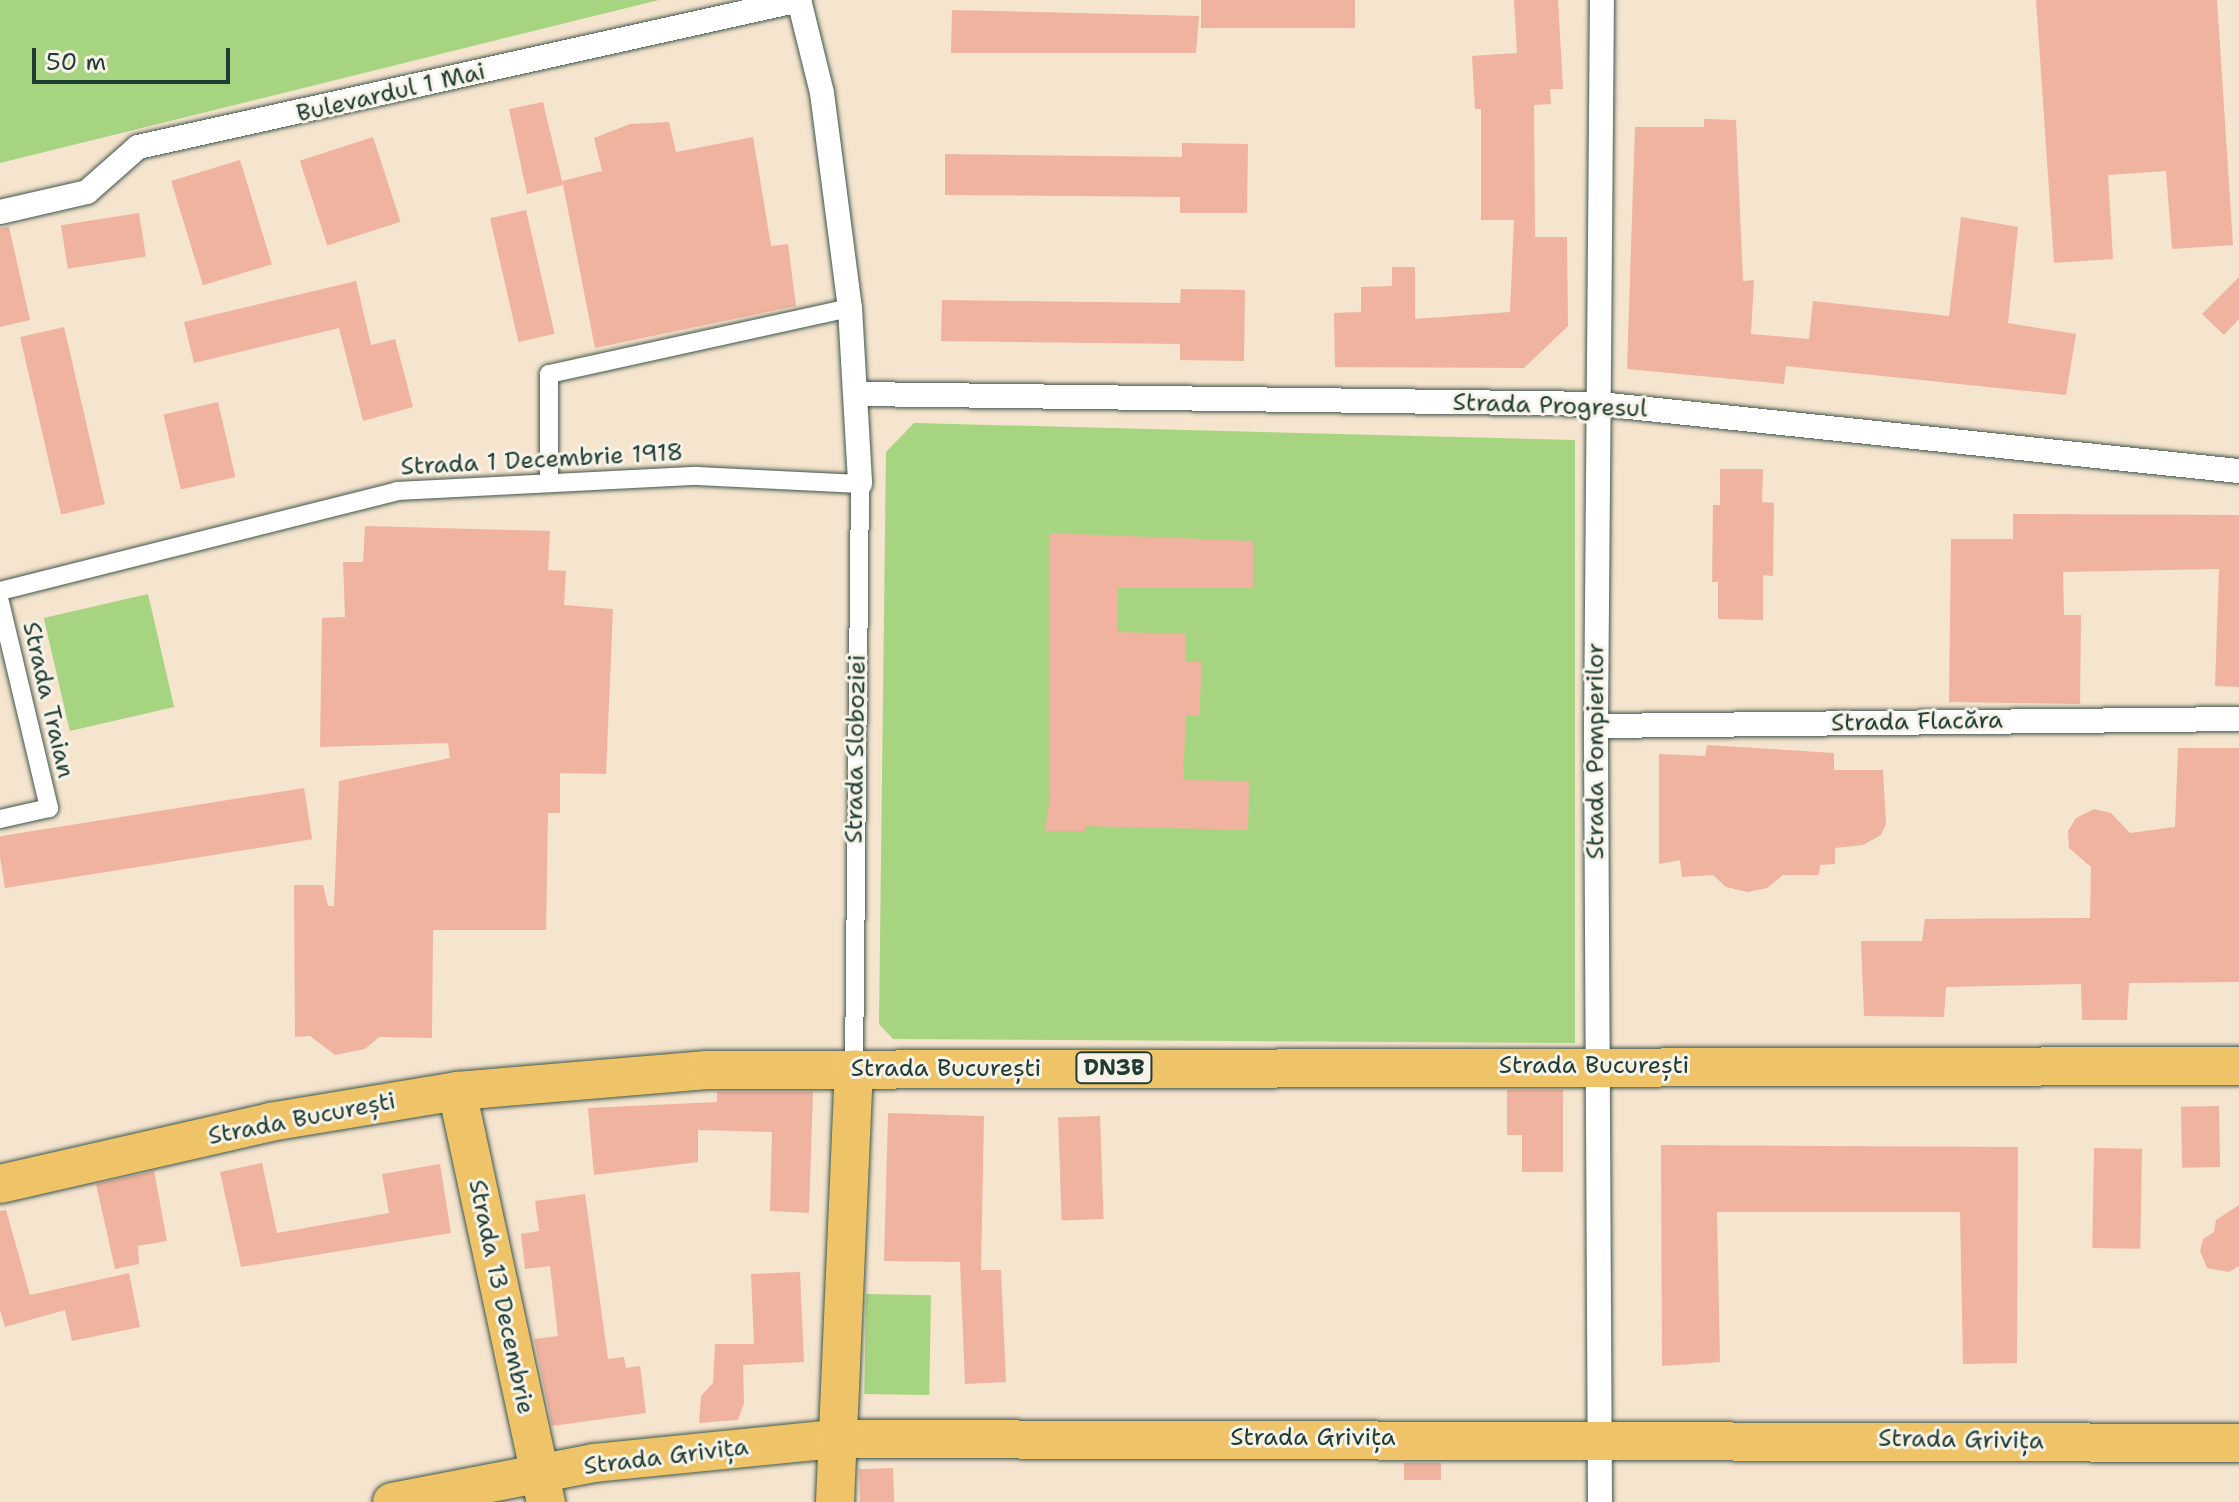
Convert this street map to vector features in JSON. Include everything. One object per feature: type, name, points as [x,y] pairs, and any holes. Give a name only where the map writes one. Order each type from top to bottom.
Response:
[{"type":"main road","name":"Strada București","points":[[0,1184],[270,1122],[457,1091],[707,1070],[2239,1066]]},
{"type":"main road","name":"Strada Sloboziei","points":[[835,1502],[854,1069]]},
{"type":"main road","name":"Strada 13 Decembrie","points":[[457,1091],[543,1488]]},
{"type":"main road","name":"Strada Grivița","points":[[392,1502],[543,1488],[836,1439],[1600,1437],[2239,1443]]},
{"type":"street","name":"Bulevardul 1 Mai","points":[[0,212],[87,192],[138,147],[800,0]]},
{"type":"street","name":"Strada Sloboziei","points":[[800,0],[822,93],[850,308],[857,394],[860,484],[854,1069]]},
{"type":"street","name":"Strada Pompierilor","points":[[1600,1502],[1596,726],[1602,0]]},
{"type":"street","points":[[549,482],[549,374],[850,308]]},
{"type":"street","name":"Strada Progresul","points":[[857,394],[1600,404],[2239,471]]},
{"type":"street","name":"Strada 1 Decembrie 1918","points":[[0,591],[397,491],[697,476],[860,484]]},
{"type":"street","name":"Strada Traian","points":[[0,602],[49,808],[0,819]]},
{"type":"street","name":"Strada Flacăra","points":[[1596,726],[2239,719]]},
{"type":"green space","points":[[0,0],[659,0],[0,163]]},
{"type":"green space","points":[[914,423],[1575,440],[1575,1043],[893,1039],[879,1024],[886,452]]},
{"type":"green space","points":[[148,594],[174,707],[70,731],[44,618]]},
{"type":"green space","points":[[866,1294],[931,1295],[929,1395],[864,1394]]},
{"type":"building","points":[[1201,0],[1355,0],[1355,28],[1201,28]]},
{"type":"building","points":[[1514,0],[1558,0],[1563,89],[1550,89],[1551,104],[1534,105],[1535,237],[1567,237],[1568,326],[1524,368],[1335,367],[1334,313],[1361,312],[1361,287],[1392,286],[1392,267],[1415,267],[1415,319],[1510,312],[1514,220],[1481,220],[1481,109],[1475,109],[1472,56],[1517,53]]},
{"type":"building","points":[[2036,0],[2217,0],[2233,245],[2172,249],[2166,171],[2108,175],[2113,259],[2054,263]]},
{"type":"building","points":[[952,10],[1199,16],[1196,53],[951,53]]},
{"type":"building","points":[[543,102],[562,181],[602,171],[594,138],[630,124],[669,122],[676,152],[753,137],[771,246],[788,244],[796,306],[595,348],[563,185],[527,194],[509,109]]},
{"type":"building","points":[[1704,119],[1736,120],[1743,281],[1754,280],[1751,334],[1809,339],[1813,301],[1949,316],[1961,217],[2018,227],[2008,323],[2076,334],[2066,395],[1786,366],[1784,384],[1627,369],[1635,127],[1704,127]]},
{"type":"building","points":[[373,137],[401,222],[327,245],[300,161]]},
{"type":"building","points":[[1182,143],[1248,144],[1247,213],[1180,213],[1180,197],[945,195],[945,154],[1182,157]]},
{"type":"building","points":[[240,160],[272,264],[203,285],[171,181]]},
{"type":"building","points":[[526,210],[555,334],[519,342],[490,218]]},
{"type":"building","points":[[139,213],[146,256],[68,269],[61,225]]},
{"type":"building","points":[[9,227],[30,320],[0,327],[0,228]]},
{"type":"building","points":[[2239,277],[2239,319],[2224,335],[2202,314]]},
{"type":"building","points":[[356,281],[371,345],[395,339],[413,407],[363,421],[339,328],[194,363],[184,322]]},
{"type":"building","points":[[1181,289],[1245,290],[1244,361],[1180,360],[1180,344],[941,341],[942,300],[1180,303]]},
{"type":"building","points":[[64,327],[105,504],[61,514],[20,337]]},
{"type":"building","points":[[218,402],[235,477],[181,490],[163,415]]},
{"type":"building","points":[[1720,469],[1763,469],[1762,502],[1774,503],[1773,576],[1763,575],[1763,620],[1718,619],[1718,582],[1712,582],[1713,505],[1720,505]]},
{"type":"building","points":[[2013,514],[2239,515],[2239,687],[2215,686],[2219,569],[2063,572],[2064,615],[2081,615],[2080,704],[1949,702],[1951,539],[2013,539]]},
{"type":"building","points":[[365,526],[550,531],[548,570],[566,571],[564,605],[613,609],[606,774],[560,773],[560,813],[548,813],[546,930],[433,930],[432,1038],[379,1037],[365,1049],[335,1055],[310,1036],[295,1037],[294,885],[323,885],[328,906],[334,906],[339,781],[450,758],[448,743],[320,747],[322,618],[345,617],[343,562],[363,562]]},
{"type":"building","points":[[1050,533],[1253,541],[1253,588],[1118,588],[1117,632],[1186,634],[1185,662],[1202,662],[1199,716],[1186,716],[1183,780],[1249,781],[1248,830],[1085,826],[1085,831],[1045,831],[1050,796]]},
{"type":"building","points":[[1707,745],[1834,753],[1834,770],[1883,770],[1886,824],[1881,835],[1863,845],[1835,848],[1835,864],[1820,865],[1819,875],[1783,875],[1767,888],[1747,892],[1726,887],[1713,875],[1682,877],[1680,860],[1659,864],[1659,754],[1705,756]]},
{"type":"building","points":[[2178,748],[2239,748],[2239,982],[2129,983],[2127,1020],[2082,1020],[2081,984],[1946,987],[1944,1017],[1864,1016],[1861,941],[1922,941],[1925,919],[2090,918],[2091,867],[2069,848],[2068,831],[2076,818],[2094,809],[2111,813],[2130,833],[2175,827]]},
{"type":"building","points":[[304,788],[312,839],[5,888],[0,836]]},
{"type":"building","points":[[1507,1090],[1563,1090],[1563,1172],[1522,1172],[1522,1135],[1507,1135]]},
{"type":"building","points":[[717,1092],[813,1092],[809,1213],[770,1211],[772,1132],[698,1130],[698,1162],[594,1175],[588,1108],[717,1102]]},
{"type":"building","points":[[2219,1106],[2220,1167],[2182,1168],[2181,1107]]},
{"type":"building","points":[[888,1113],[984,1116],[981,1270],[1001,1270],[1006,1382],[965,1384],[960,1262],[884,1261]]},
{"type":"building","points":[[1100,1116],[1104,1219],[1062,1220],[1058,1117]]},
{"type":"building","points":[[1661,1145],[2018,1147],[2017,1363],[1963,1364],[1960,1212],[1717,1212],[1720,1362],[1662,1366]]},
{"type":"building","points":[[2094,1148],[2142,1149],[2140,1249],[2092,1248]]},
{"type":"building","points":[[262,1163],[277,1233],[389,1213],[382,1174],[440,1164],[451,1233],[241,1267],[220,1172]]},
{"type":"building","points":[[154,1171],[167,1241],[138,1246],[139,1264],[115,1269],[96,1184]]},
{"type":"building","points":[[585,1194],[608,1359],[624,1357],[626,1368],[640,1366],[646,1413],[552,1426],[534,1339],[558,1336],[550,1266],[525,1269],[521,1234],[539,1231],[535,1201]]},
{"type":"building","points":[[2239,1205],[2239,1266],[2229,1272],[2207,1268],[2200,1251],[2203,1239],[2214,1232],[2216,1220]]},
{"type":"building","points":[[6,1210],[30,1295],[129,1273],[140,1327],[72,1341],[65,1310],[5,1327],[0,1310],[0,1211]]},
{"type":"building","points":[[800,1272],[804,1362],[743,1365],[744,1403],[738,1420],[699,1423],[701,1396],[713,1383],[715,1344],[754,1344],[751,1274]]},
{"type":"building","points":[[1404,1463],[1441,1463],[1441,1480],[1404,1480]]},
{"type":"building","points":[[893,1468],[894,1502],[860,1502],[859,1469]]}]
